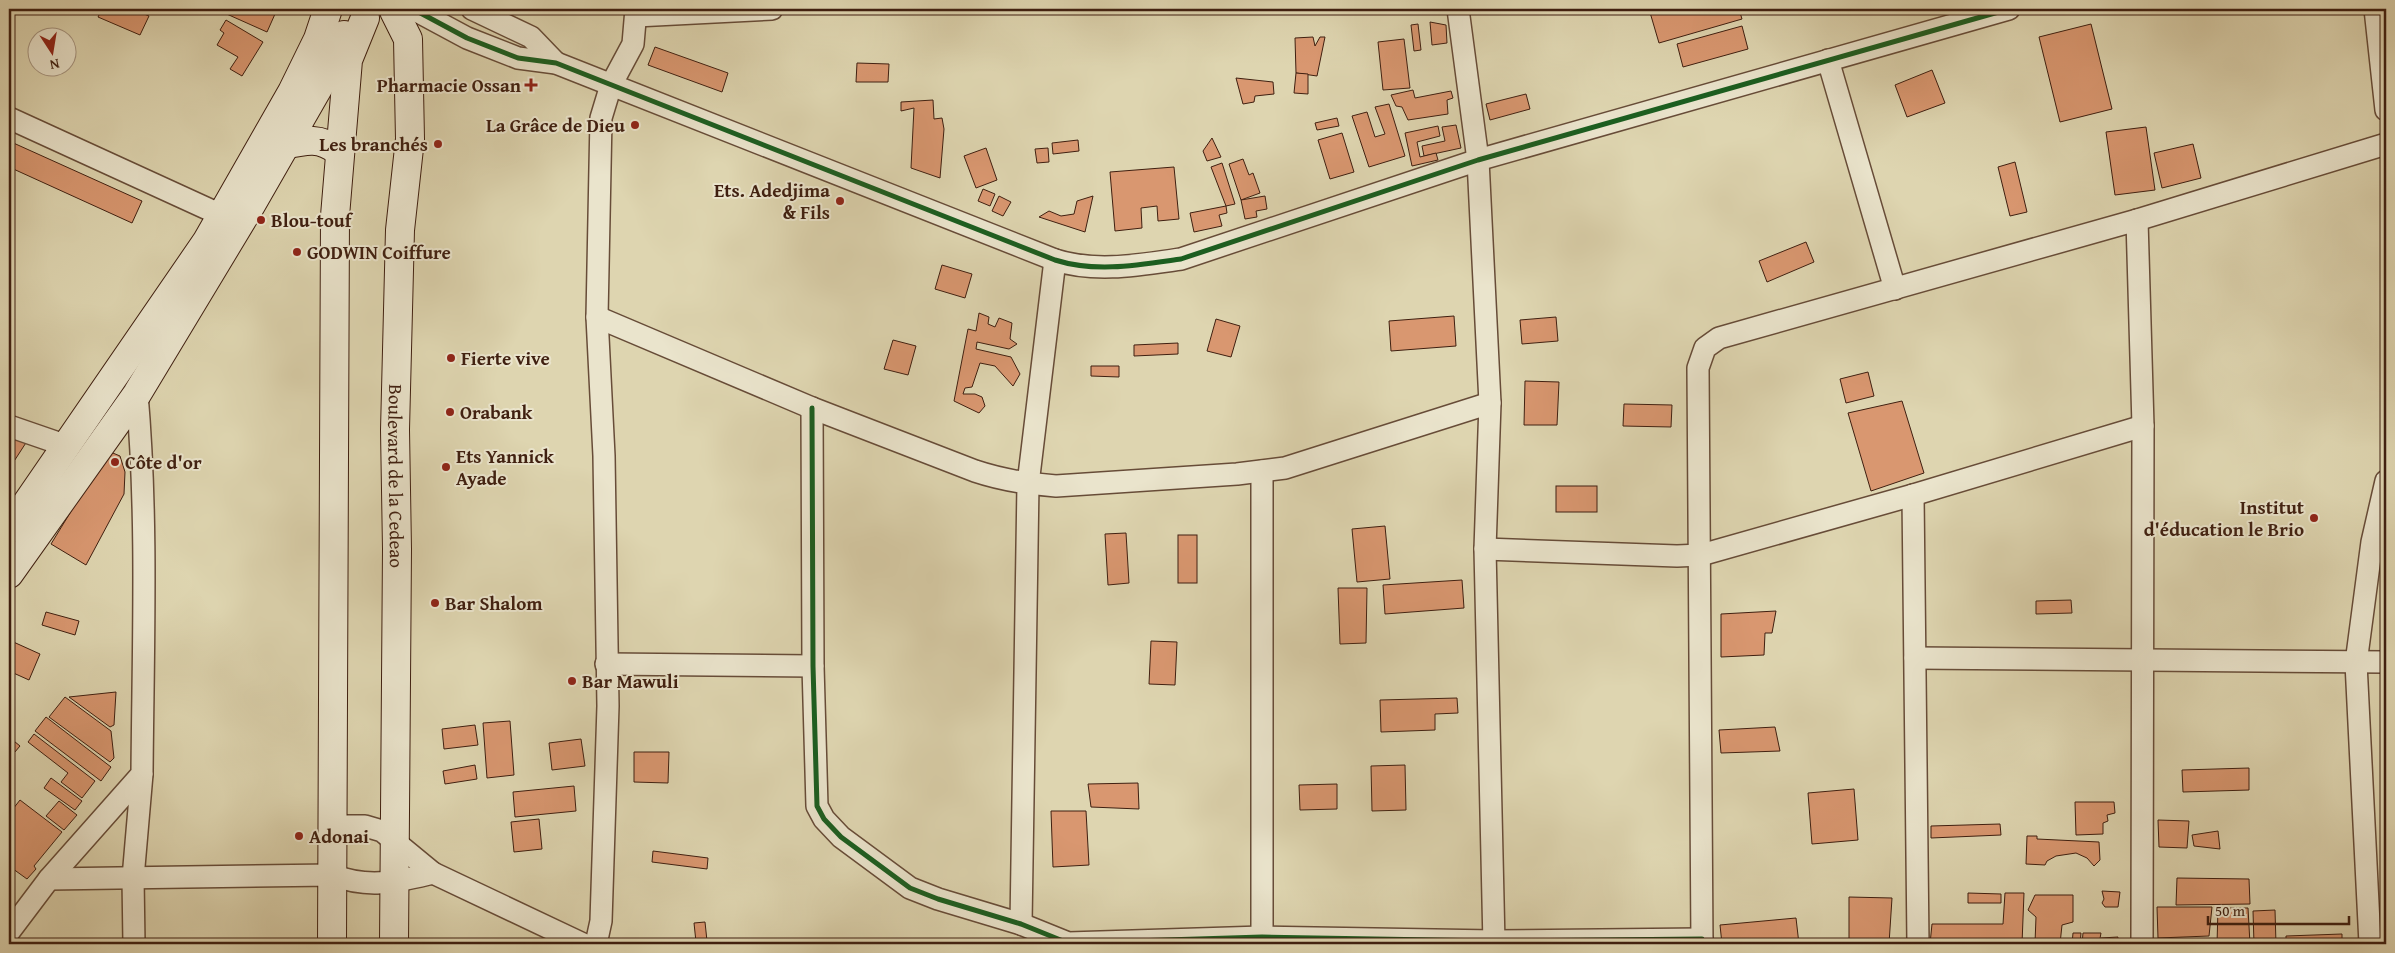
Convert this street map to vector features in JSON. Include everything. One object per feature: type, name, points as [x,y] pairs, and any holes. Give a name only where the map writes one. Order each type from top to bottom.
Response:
[{"type":"main road","points":[[9,529],[207,241],[292,92],[318,39],[345,13],[401,9]]},
{"type":"main road","name":"Boulevard de la Cedeao","points":[[394,944],[397,558],[395,430],[400,230],[410,139],[408,39],[401,9]]},
{"type":"main road","points":[[9,574],[137,394],[325,76],[345,13]]},
{"type":"main road","points":[[332,944],[334,275],[335,216],[348,60],[345,13]]},
{"type":"main road","points":[[285,145],[307,140],[323,141],[338,151],[339,155]]},
{"type":"street","points":[[401,9],[518,58],[556,62],[1055,260],[1073,265],[1097,267],[1133,266],[1180,259],[1478,160],[2010,9]]},
{"type":"street","points":[[472,9],[531,37],[556,62]]},
{"type":"street","points":[[596,944],[601,921],[608,706],[604,456],[596,317],[601,118],[611,85],[633,44],[636,12],[772,9]]},
{"type":"street","points":[[1458,9],[1478,160],[1490,403],[1485,549],[1494,942]]},
{"type":"street","points":[[2375,9],[2386,110]]},
{"type":"street","points":[[1828,60],[1895,289]]},
{"type":"street","points":[[9,118],[221,215]]},
{"type":"street","points":[[812,408],[814,791],[816,806],[824,819],[841,838],[910,888],[938,899],[1021,924],[1067,944],[1262,941],[1702,942],[1701,555],[1698,368],[1705,348],[1719,338],[2137,220],[2386,144]]},
{"type":"street","points":[[2137,220],[2143,426],[2142,944]]},
{"type":"street","points":[[1021,924],[1028,484],[1055,260]]},
{"type":"street","points":[[596,317],[812,408],[975,471],[997,478],[1028,484],[1056,486],[1285,468],[1490,403]]},
{"type":"street","points":[[134,944],[133,878],[142,774],[145,531],[143,465],[137,394]]},
{"type":"street","points":[[9,426],[67,446]]},
{"type":"street","points":[[1485,549],[1677,556],[1701,555],[1913,496],[2143,426]]},
{"type":"street","points":[[1262,471],[1262,941]]},
{"type":"street","points":[[2370,944],[2356,663],[2372,542],[2386,481]]},
{"type":"street","points":[[1913,496],[1918,944]]},
{"type":"street","points":[[1915,658],[2386,662]]},
{"type":"street","points":[[606,664],[813,666]]},
{"type":"street","points":[[9,932],[50,879],[142,774]]},
{"type":"street","points":[[332,826],[365,826],[382,831],[434,873],[583,944]]},
{"type":"street","points":[[50,879],[332,875],[352,882],[374,884],[394,882],[434,873]]},
{"type":"building","points":[[102,9],[132,9],[149,16],[140,35],[98,17]]},
{"type":"building","points":[[141,9],[153,9],[151,13]]},
{"type":"building","points":[[221,9],[262,9],[275,14],[267,32],[220,11]]},
{"type":"building","points":[[1649,9],[1739,9],[1742,19],[1659,43]]},
{"type":"building","points":[[226,20],[263,42],[242,76],[230,69],[238,57],[217,45],[224,33],[220,30]]},
{"type":"building","points":[[1430,22],[1446,25],[1447,43],[1432,45]]},
{"type":"building","points":[[1418,24],[1421,50],[1414,51],[1411,25]]},
{"type":"building","points":[[2091,24],[2112,109],[2060,122],[2039,37]]},
{"type":"building","points":[[1742,26],[1748,49],[1683,67],[1677,44]]},
{"type":"building","points":[[1313,37],[1315,46],[1320,37],[1325,37],[1317,76],[1296,73],[1295,38]]},
{"type":"building","points":[[1404,39],[1410,88],[1383,90],[1378,42]]},
{"type":"building","points":[[655,47],[728,73],[722,92],[648,65]]},
{"type":"building","points":[[857,63],[889,64],[888,82],[856,82]]},
{"type":"building","points":[[1932,70],[1945,103],[1907,117],[1895,85]]},
{"type":"building","points":[[1296,73],[1308,74],[1308,94],[1294,93]]},
{"type":"building","points":[[1236,78],[1273,82],[1274,94],[1255,96],[1254,102],[1243,104]]},
{"type":"building","points":[[1413,90],[1415,98],[1451,91],[1453,98],[1447,100],[1448,114],[1408,120],[1402,107],[1396,106],[1391,95]]},
{"type":"building","points":[[1526,94],[1530,109],[1490,120],[1486,104]]},
{"type":"building","points":[[933,100],[934,119],[942,118],[944,129],[940,178],[911,168],[914,108],[901,111],[901,102]]},
{"type":"building","points":[[1389,104],[1405,156],[1369,167],[1352,116],[1367,112],[1375,137],[1385,134],[1375,107]]},
{"type":"building","points":[[1337,118],[1339,126],[1317,130],[1315,123]]},
{"type":"building","points":[[1456,125],[1461,148],[1424,156],[1422,146],[1445,141],[1442,127]]},
{"type":"building","points":[[1438,126],[1440,136],[1417,142],[1420,157],[1436,153],[1438,160],[1412,166],[1405,133]]},
{"type":"building","points":[[2146,127],[2155,190],[2115,195],[2106,132]]},
{"type":"building","points":[[1342,133],[1354,172],[1330,179],[1318,140]]},
{"type":"building","points":[[1212,138],[1221,157],[1207,161],[1203,151]]},
{"type":"building","points":[[1078,140],[1079,151],[1053,154],[1052,143]]},
{"type":"building","points":[[9,141],[142,201],[132,223],[9,167]]},
{"type":"building","points":[[2193,144],[2201,178],[2162,188],[2154,153]]},
{"type":"building","points":[[986,148],[997,180],[976,188],[964,156]]},
{"type":"building","points":[[1048,148],[1049,162],[1037,163],[1035,149]]},
{"type":"building","points":[[1243,159],[1249,175],[1253,173],[1260,193],[1241,200],[1229,164]]},
{"type":"building","points":[[2015,162],[2027,212],[2010,216],[1998,167]]},
{"type":"building","points":[[1222,163],[1235,204],[1226,206],[1211,167]]},
{"type":"building","points":[[1174,167],[1179,219],[1158,221],[1157,206],[1141,208],[1142,228],[1115,231],[1110,172]]},
{"type":"building","points":[[983,189],[995,194],[990,206],[978,201]]},
{"type":"building","points":[[999,196],[1011,202],[1003,216],[992,211]]},
{"type":"building","points":[[1093,196],[1085,232],[1039,217],[1049,211],[1061,216],[1074,214],[1077,201]]},
{"type":"building","points":[[1265,196],[1267,209],[1256,211],[1257,217],[1245,219],[1241,200]]},
{"type":"building","points":[[1226,206],[1227,213],[1219,215],[1222,226],[1194,232],[1190,213]]},
{"type":"building","points":[[1806,242],[1814,262],[1767,282],[1759,261]]},
{"type":"building","points":[[942,265],[972,274],[965,298],[935,289]]},
{"type":"building","points":[[979,313],[989,317],[988,324],[995,327],[999,318],[1012,323],[1010,339],[1017,344],[1009,349],[977,342],[976,349],[1011,357],[1020,374],[1013,386],[995,366],[980,363],[972,387],[965,388],[963,394],[975,394],[982,397],[985,406],[979,413],[954,401],[968,329],[976,331]]},
{"type":"building","points":[[1454,316],[1456,346],[1391,351],[1389,321]]},
{"type":"building","points":[[1556,317],[1558,341],[1522,344],[1520,320]]},
{"type":"building","points":[[1216,319],[1240,326],[1231,357],[1207,351]]},
{"type":"building","points":[[893,340],[916,346],[908,375],[884,369]]},
{"type":"building","points":[[1178,343],[1178,354],[1134,356],[1134,345]]},
{"type":"building","points":[[1091,366],[1119,366],[1119,377],[1091,376]]},
{"type":"building","points":[[1868,372],[1874,396],[1846,403],[1840,379]]},
{"type":"building","points":[[1525,381],[1559,382],[1557,425],[1524,425]]},
{"type":"building","points":[[1902,401],[1924,473],[1871,491],[1848,413]]},
{"type":"building","points":[[1624,404],[1672,405],[1671,427],[1623,426]]},
{"type":"building","points":[[31,435],[9,469],[9,442]]},
{"type":"building","points":[[108,451],[120,456],[125,472],[124,494],[86,565],[51,544]]},
{"type":"building","points":[[1556,486],[1597,486],[1597,512],[1556,512]]},
{"type":"building","points":[[1385,526],[1390,579],[1357,582],[1352,529]]},
{"type":"building","points":[[1126,533],[1129,583],[1108,585],[1105,534]]},
{"type":"building","points":[[1178,535],[1197,535],[1197,583],[1178,583]]},
{"type":"building","points":[[1462,580],[1464,608],[1385,614],[1383,585]]},
{"type":"building","points":[[1338,588],[1367,588],[1366,643],[1340,644]]},
{"type":"building","points":[[2071,600],[2072,613],[2036,614],[2036,601]]},
{"type":"building","points":[[1776,611],[1772,633],[1765,633],[1764,655],[1721,657],[1721,614]]},
{"type":"building","points":[[46,612],[79,621],[75,635],[42,625]]},
{"type":"building","points":[[9,640],[40,654],[29,680],[9,671]]},
{"type":"building","points":[[1151,641],[1177,642],[1175,685],[1149,684]]},
{"type":"building","points":[[116,692],[114,725],[110,727],[69,697]]},
{"type":"building","points":[[65,697],[111,731],[114,758],[110,762],[49,717]]},
{"type":"building","points":[[1457,698],[1458,713],[1435,714],[1435,730],[1381,732],[1380,700]]},
{"type":"building","points":[[46,717],[111,767],[101,781],[35,731]]},
{"type":"building","points":[[510,721],[514,775],[487,778],[483,723]]},
{"type":"building","points":[[475,725],[478,745],[444,749],[442,729]]},
{"type":"building","points":[[1775,727],[1780,751],[1721,753],[1719,730]]},
{"type":"building","points":[[34,734],[95,781],[82,798],[61,782],[68,773],[28,742]]},
{"type":"building","points":[[9,737],[20,746],[9,759]]},
{"type":"building","points":[[581,739],[585,766],[552,770],[549,743]]},
{"type":"building","points":[[634,752],[669,752],[668,783],[634,782]]},
{"type":"building","points":[[475,765],[477,779],[445,784],[443,771]]},
{"type":"building","points":[[1405,765],[1406,810],[1372,811],[1371,766]]},
{"type":"building","points":[[2249,768],[2249,790],[2183,792],[2182,770]]},
{"type":"building","points":[[51,778],[82,801],[75,810],[44,788]]},
{"type":"building","points":[[1138,783],[1139,809],[1091,807],[1088,784]]},
{"type":"building","points":[[1337,784],[1337,809],[1300,810],[1299,785]]},
{"type":"building","points":[[574,786],[576,811],[515,817],[513,792]]},
{"type":"building","points":[[1854,789],[1858,840],[1812,844],[1808,793]]},
{"type":"building","points":[[20,800],[62,832],[34,866],[36,869],[27,879],[9,866],[9,814]]},
{"type":"building","points":[[59,801],[77,815],[64,830],[46,816]]},
{"type":"building","points":[[2075,802],[2114,802],[2115,813],[2107,815],[2108,821],[2103,823],[2103,834],[2076,835]]},
{"type":"building","points":[[1051,811],[1086,811],[1089,865],[1053,867]]},
{"type":"building","points":[[539,819],[542,849],[514,852],[511,822]]},
{"type":"building","points":[[2158,820],[2189,821],[2187,848],[2159,847]]},
{"type":"building","points":[[2000,824],[2001,835],[1931,838],[1931,826]]},
{"type":"building","points":[[2218,831],[2220,849],[2194,846],[2192,835]]},
{"type":"building","points":[[2027,836],[2037,836],[2037,839],[2099,842],[2100,860],[2094,866],[2087,858],[2076,853],[2056,856],[2047,861],[2045,865],[2026,864]]},
{"type":"building","points":[[653,851],[708,858],[707,869],[652,862]]},
{"type":"building","points":[[2177,878],[2249,879],[2250,904],[2176,905]]},
{"type":"building","points":[[2102,891],[2120,892],[2118,907],[2105,907],[2102,903],[2104,899]]},
{"type":"building","points":[[1968,893],[2001,894],[2001,903],[1968,903]]},
{"type":"building","points":[[2005,893],[2024,893],[2022,944],[1930,944],[1932,924],[2003,924]]},
{"type":"building","points":[[2035,895],[2073,895],[2073,922],[2062,925],[2060,944],[2035,943],[2036,917],[2028,910]]},
{"type":"building","points":[[1849,897],[1892,898],[1889,944],[1849,944]]},
{"type":"building","points":[[2157,907],[2212,907],[2209,936],[2158,938]]},
{"type":"building","points":[[2218,908],[2248,908],[2250,944],[2217,944]]},
{"type":"building","points":[[2275,910],[2276,944],[2254,944],[2253,911]]},
{"type":"building","points":[[1796,918],[1799,944],[1722,944],[1720,925]]},
{"type":"building","points":[[705,922],[707,941],[696,942],[694,923]]},
{"type":"building","points":[[2073,933],[2081,933],[2080,944],[2072,944]]},
{"type":"building","points":[[2083,933],[2101,933],[2099,944],[2082,944]]},
{"type":"building","points":[[2342,934],[2342,943],[2286,944],[2286,936]]},
{"type":"building","points":[[2118,937],[2117,944],[2100,944],[2101,938]]},
{"type":"cycle path","points":[[413,9],[467,38],[518,58],[556,63],[1055,260],[1070,264],[1102,267],[1118,267],[1181,259],[1478,160],[2009,9]]},
{"type":"cycle path","points":[[812,408],[813,666],[817,806],[824,819],[841,837],[910,888],[938,899],[1021,924],[1068,943],[1262,937],[1494,941],[1702,939]]},
{"type":"place","name":"Pharmacie Ossan","points":[[531,85]]},
{"type":"place","name":"La Grâce de Dieu","points":[[635,125]]},
{"type":"place","name":"Les branchés","points":[[438,144]]},
{"type":"place","name":"Ets. Adedjima & Fils","points":[[840,201]]},
{"type":"place","name":"Blou-touf","points":[[261,220]]},
{"type":"place","name":"GODWIN Coiffure","points":[[297,252]]},
{"type":"place","name":"Fierte vive","points":[[451,358]]},
{"type":"place","name":"Orabank","points":[[450,412]]},
{"type":"place","name":"Côte d'or","points":[[115,462]]},
{"type":"place","name":"Ets Yannick Ayade","points":[[446,467]]},
{"type":"place","name":"Institut d'éducation le Brio","points":[[2314,518]]},
{"type":"place","name":"Bar Shalom","points":[[435,603]]},
{"type":"place","name":"Bar Mawuli","points":[[572,681]]},
{"type":"place","name":"Adonai","points":[[299,836]]}]
